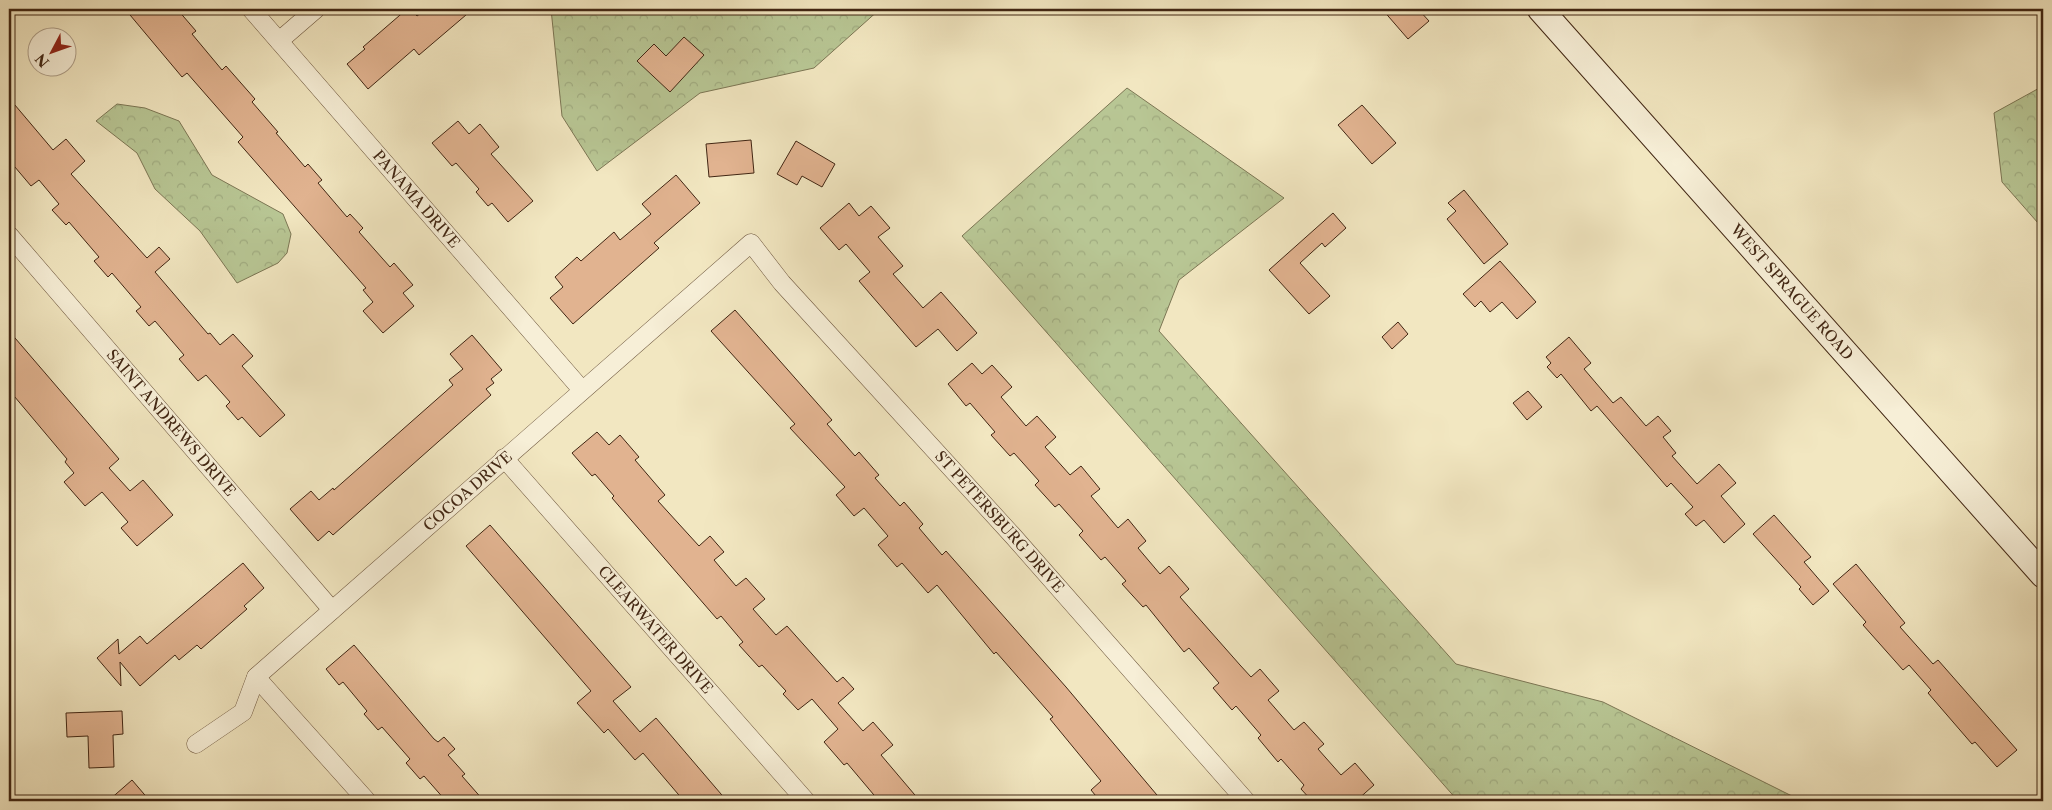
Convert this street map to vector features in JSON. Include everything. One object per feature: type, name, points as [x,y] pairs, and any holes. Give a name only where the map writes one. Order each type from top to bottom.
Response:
[{"type":"street","name":"PANAMA DRIVE","points":[[251,9],[582,390]]},
{"type":"street","points":[[279,41],[316,9]]},
{"type":"street","name":"WEST SPRAGUE ROAD","points":[[1540,9],[2043,576]]},
{"type":"street","name":"SAINT ANDREWS DRIVE","points":[[9,236],[332,610]]},
{"type":"street","name":"COCOA DRIVE","points":[[196,744],[243,712],[256,677],[504,458],[751,244]]},
{"type":"street","name":"ST PETERSBURG DRIVE","points":[[751,244],[782,283],[1013,536],[1246,801]]},
{"type":"street","name":"CLEARWATER DRIVE","points":[[504,458],[806,801]]},
{"type":"street","points":[[256,677],[367,801]]},
{"type":"green space","points":[[551,9],[880,9],[814,68],[700,93],[597,171],[562,116]]},
{"type":"green space","points":[[2043,86],[2043,220],[2038,223],[2002,182],[1994,113]]},
{"type":"green space","points":[[1127,88],[1284,198],[1179,280],[1159,331],[1456,664],[1603,702],[1802,801],[1458,801],[962,236]]},
{"type":"green space","points":[[117,104],[145,108],[179,121],[212,175],[283,214],[291,234],[287,253],[278,263],[237,283],[200,231],[155,189],[137,153],[96,121]]},
{"type":"building","points":[[125,9],[177,9],[196,31],[192,34],[222,70],[226,66],[255,99],[252,102],[278,132],[276,133],[305,167],[308,164],[322,180],[318,183],[347,217],[350,214],[363,228],[359,232],[390,267],[394,263],[413,285],[403,293],[414,306],[383,333],[363,311],[373,302],[363,290],[366,288],[238,142],[243,137],[187,73],[182,77]]},
{"type":"building","points":[[407,9],[410,9],[417,16],[426,9],[473,9],[419,55],[414,49],[368,89],[347,64],[365,49],[363,47]]},
{"type":"building","points":[[1382,9],[1418,9],[1429,21],[1408,39]]},
{"type":"building","points":[[684,37],[704,55],[670,92],[637,61],[654,44],[666,56]]},
{"type":"building","points":[[9,98],[53,150],[66,139],[85,161],[71,174],[147,258],[159,247],[170,259],[155,272],[208,334],[210,333],[220,345],[233,334],[253,356],[242,366],[285,415],[260,437],[242,417],[238,420],[226,406],[230,402],[206,375],[198,381],[179,359],[184,355],[155,321],[149,326],[136,311],[141,307],[112,273],[108,277],[94,261],[99,257],[69,222],[66,225],[52,210],[59,204],[39,180],[31,186],[9,160]]},
{"type":"building","points":[[1362,105],[1396,143],[1372,164],[1338,125]]},
{"type":"building","points":[[458,121],[469,134],[480,124],[499,147],[491,154],[533,201],[508,222],[492,203],[488,206],[476,192],[479,189],[456,163],[452,166],[432,143]]},
{"type":"building","points":[[751,140],[754,173],[709,177],[706,144]]},
{"type":"building","points":[[796,141],[835,164],[822,187],[802,176],[797,185],[777,174]]},
{"type":"building","points":[[676,175],[700,203],[654,243],[659,248],[573,324],[550,298],[563,287],[555,277],[577,257],[581,261],[614,232],[620,240],[651,214],[642,204]]},
{"type":"building","points":[[1464,190],[1508,244],[1484,264],[1447,219],[1456,211],[1448,203]]},
{"type":"building","points":[[849,203],[859,216],[871,206],[890,228],[878,237],[903,266],[893,274],[923,308],[941,292],[977,333],[957,351],[938,329],[916,347],[859,281],[870,272],[846,244],[839,250],[820,228]]},
{"type":"building","points":[[1333,213],[1346,228],[1325,247],[1322,243],[1300,263],[1330,296],[1309,314],[1269,270]]},
{"type":"building","points":[[1500,261],[1536,302],[1517,319],[1502,302],[1490,312],[1481,301],[1475,307],[1463,294]]},
{"type":"building","points":[[735,310],[832,420],[827,424],[855,456],[859,452],[879,475],[875,478],[900,506],[904,502],[923,524],[919,528],[942,555],[946,551],[1066,687],[1162,801],[1100,801],[1091,790],[1101,781],[1050,719],[1053,717],[996,652],[994,654],[937,585],[928,593],[902,563],[897,567],[878,545],[888,536],[864,508],[854,516],[836,495],[845,487],[790,428],[795,424],[711,331]]},
{"type":"building","points":[[1398,322],[1408,334],[1392,349],[1382,337]]},
{"type":"building","points":[[9,331],[119,459],[109,468],[130,491],[143,480],[173,515],[137,546],[121,528],[128,522],[102,492],[85,506],[64,482],[74,473],[65,462],[67,459],[9,390]]},
{"type":"building","points":[[472,335],[502,370],[491,379],[494,383],[486,389],[491,395],[333,535],[329,531],[318,541],[290,509],[311,491],[319,500],[333,488],[334,490],[453,385],[449,380],[463,369],[450,354]]},
{"type":"building","points":[[1569,337],[1591,363],[1584,369],[1613,403],[1621,397],[1646,426],[1658,416],[1671,431],[1663,437],[1676,453],[1672,456],[1697,484],[1719,464],[1736,483],[1721,496],[1745,524],[1724,543],[1704,520],[1696,526],[1685,514],[1693,507],[1671,483],[1667,487],[1597,406],[1591,411],[1561,374],[1557,378],[1547,367],[1551,363],[1546,357]]},
{"type":"building","points":[[972,363],[982,374],[992,365],[1012,387],[1001,397],[1026,426],[1037,416],[1056,437],[1045,447],[1070,475],[1081,466],[1100,489],[1091,496],[1118,528],[1128,519],[1146,541],[1138,548],[1160,574],[1169,566],[1189,589],[1180,597],[1251,677],[1260,669],[1279,691],[1268,700],[1294,730],[1304,722],[1324,744],[1318,749],[1341,775],[1355,763],[1374,785],[1356,801],[1312,801],[1301,789],[1304,785],[1281,759],[1278,762],[1258,738],[1261,735],[1236,706],[1232,710],[1213,688],[1219,683],[1189,648],[1184,652],[1146,605],[1143,607],[1122,584],[1126,581],[1105,557],[1101,560],[1079,535],[1083,531],[1059,504],[1055,507],[1035,485],[1039,481],[1014,453],[1010,456],[991,435],[995,432],[970,403],[966,406],[948,384]]},
{"type":"building","points":[[1528,391],[1542,407],[1527,420],[1513,403]]},
{"type":"building","points":[[597,432],[609,445],[620,435],[639,457],[635,460],[665,495],[658,501],[699,546],[710,536],[724,552],[714,560],[736,586],[746,578],[765,599],[753,609],[776,635],[787,626],[837,682],[843,677],[854,689],[838,703],[863,731],[873,722],[893,745],[881,755],[920,801],[879,801],[847,763],[844,765],[824,742],[838,729],[812,699],[798,710],[783,694],[786,691],[762,665],[759,667],[739,645],[743,642],[721,616],[717,619],[612,498],[614,496],[595,474],[592,476],[572,453]]},
{"type":"building","points":[[1774,515],[1811,557],[1804,562],[1829,591],[1813,605],[1799,589],[1801,587],[1753,534]]},
{"type":"building","points":[[490,525],[631,687],[613,701],[640,732],[656,718],[727,801],[684,801],[643,753],[635,760],[608,729],[604,733],[577,703],[591,691],[466,546]]},
{"type":"building","points":[[243,563],[264,588],[244,606],[247,609],[201,649],[197,645],[179,660],[175,655],[140,686],[120,662],[121,686],[97,658],[118,639],[119,654],[140,636],[147,644]]},
{"type":"building","points":[[1856,564],[1905,623],[1900,627],[1933,664],[1938,660],[2017,750],[1997,767],[1975,742],[1972,744],[1928,693],[1931,690],[1909,665],[1903,670],[1863,625],[1866,622],[1833,584]]},
{"type":"building","points":[[354,645],[434,739],[438,742],[444,737],[455,749],[448,755],[465,774],[462,776],[484,801],[446,801],[424,776],[420,779],[406,763],[410,759],[382,727],[378,730],[364,714],[367,711],[343,682],[339,685],[326,669]]},
{"type":"building","points":[[122,711],[123,734],[113,735],[114,767],[89,768],[88,736],[67,737],[66,713]]},
{"type":"building","points":[[132,780],[150,801],[108,801]]}]
